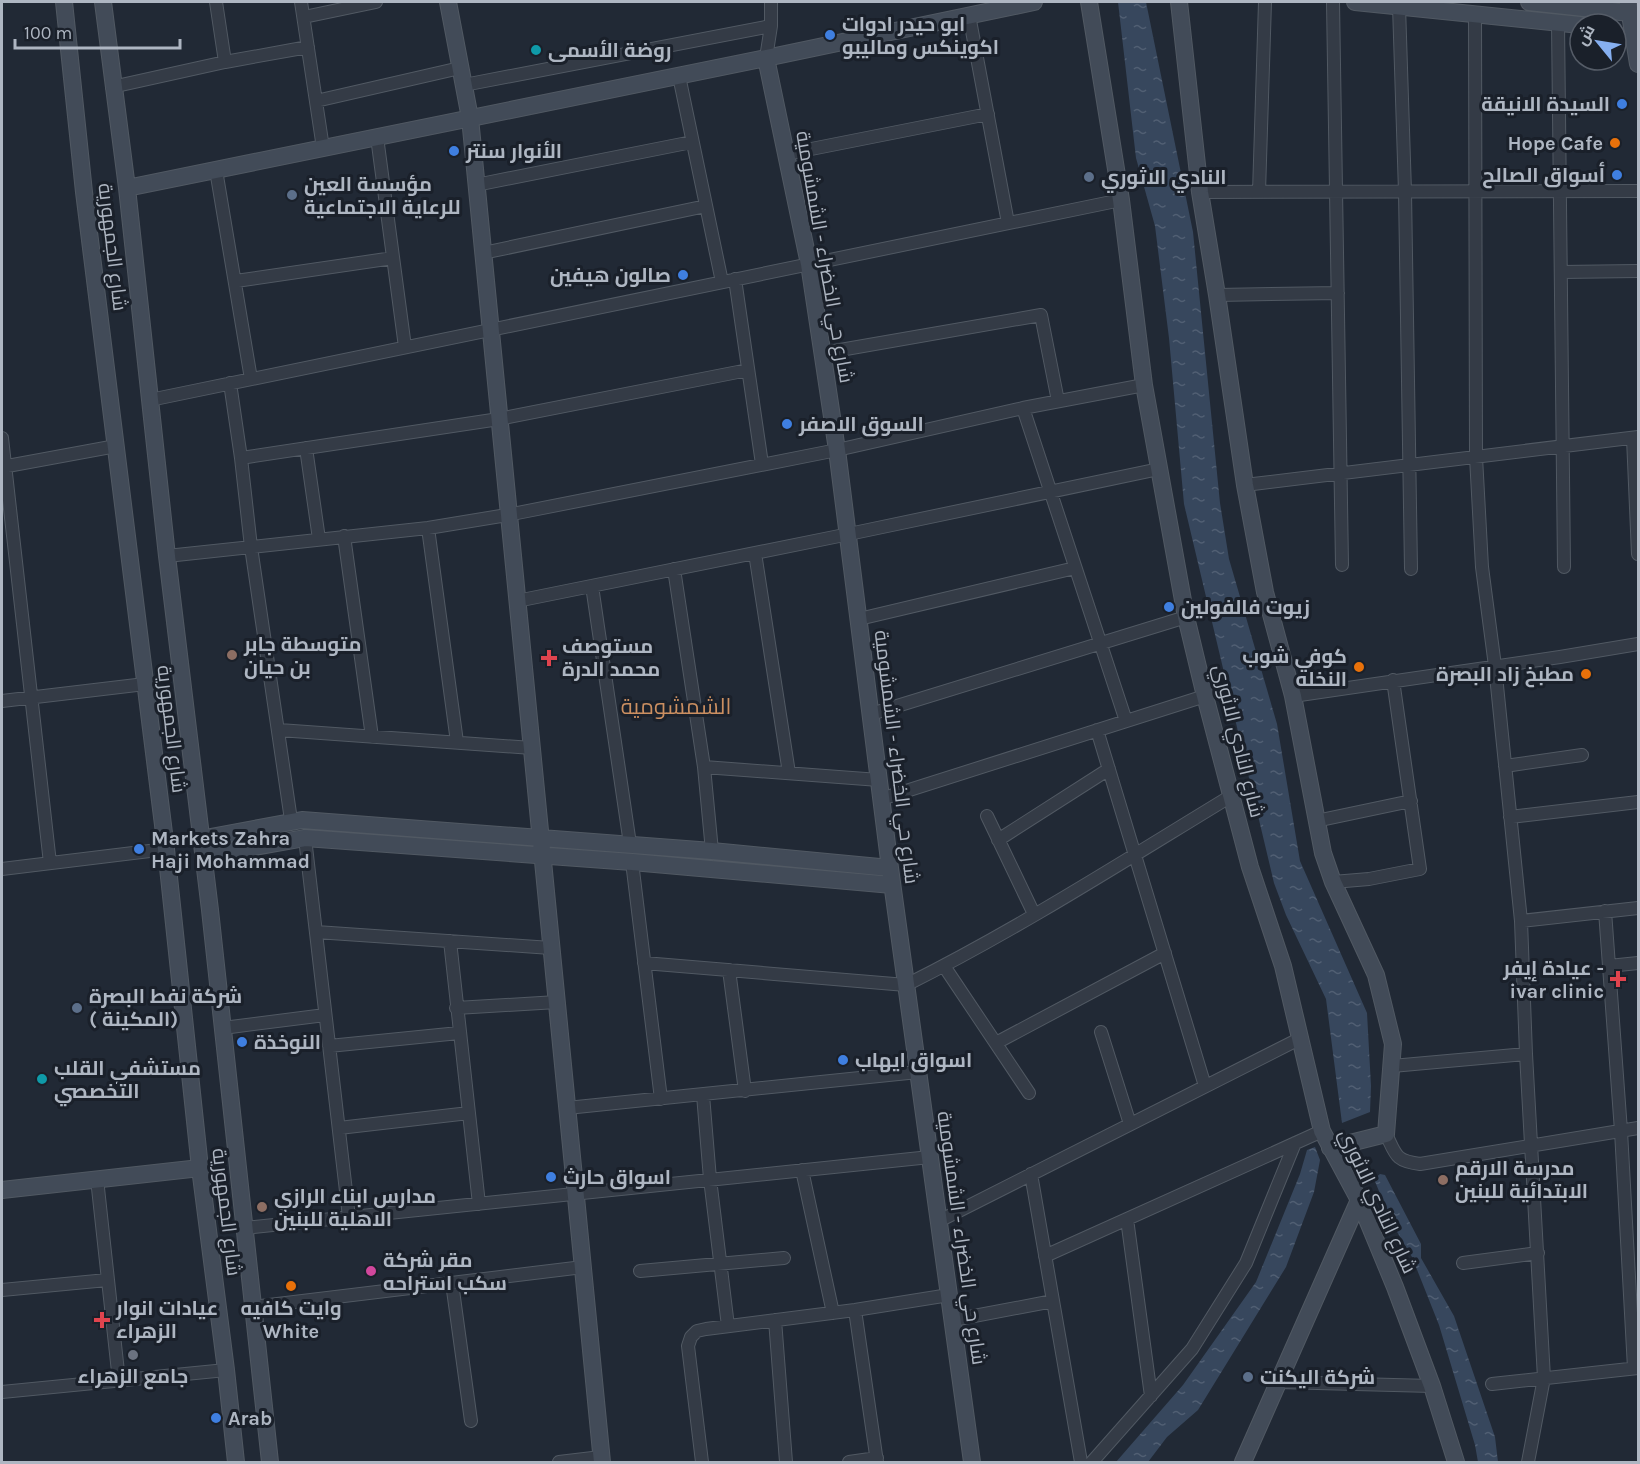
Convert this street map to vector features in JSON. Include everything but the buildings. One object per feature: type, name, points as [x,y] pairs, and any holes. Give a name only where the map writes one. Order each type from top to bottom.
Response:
[{"type":"street","name":"شارع الجمهورية","points":[[64,2],[84,192],[166,849],[200,1168],[226,1370],[234,1462]]},
{"type":"street","name":"شارع الجمهورية","points":[[103,2],[112,87],[127,188],[166,556],[223,1028],[270,1462]]},
{"type":"street","points":[[216,2],[225,62]]},
{"type":"street","points":[[301,2],[323,148]]},
{"type":"street","points":[[304,17],[376,2]]},
{"type":"street","points":[[448,2],[470,118],[500,419],[507,515],[602,1460],[559,1462]]},
{"type":"street","points":[[766,58],[771,26],[771,2]]},
{"type":"street","points":[[127,188],[1034,2]]},
{"type":"street","name":"شارع النادي الاثوري","points":[[1089,2],[1121,200],[1144,385],[1186,617],[1205,696],[1250,867],[1283,966],[1322,1131],[1359,1200],[1395,1287],[1432,1386],[1456,1462]]},
{"type":"street","points":[[1179,2],[1200,192],[1245,485],[1265,592],[1293,696],[1323,854],[1333,882],[1376,975],[1393,1044],[1386,1134],[1395,1154],[1404,1162],[1420,1164],[1638,1128]]},
{"type":"street","points":[[1259,192],[1265,2]]},
{"type":"street","points":[[1333,2],[1342,565]]},
{"type":"street","points":[[1355,2],[1484,10],[1568,24]]},
{"type":"street","points":[[1529,2],[1629,7],[1638,64]]},
{"type":"street","points":[[1399,6],[1405,192],[1411,569]]},
{"type":"street","points":[[1484,10],[1474,192],[1476,457],[1482,567],[1495,666],[1521,921],[1526,1054],[1533,1146],[1544,1378],[1528,1462]]},
{"type":"street","points":[[969,15],[1008,223]]},
{"type":"street","points":[[1558,23],[1564,567]]},
{"type":"street","points":[[464,85],[771,26]]},
{"type":"street","points":[[1628,30],[1633,31]]},
{"type":"street","points":[[112,87],[225,62],[308,47]]},
{"type":"street","name":"شارع حي الخضراء - الشمشومية","points":[[766,58],[809,264],[823,353],[849,534],[891,877],[972,1462]]},
{"type":"street","points":[[316,101],[460,68]]},
{"type":"street","points":[[679,76],[722,282]]},
{"type":"street","points":[[786,154],[988,114]]},
{"type":"street","points":[[377,137],[405,347]]},
{"type":"street","points":[[477,185],[692,142]]},
{"type":"street","points":[[216,170],[251,379]]},
{"type":"street","points":[[1200,192],[1638,191]]},
{"type":"street","points":[[150,400],[1121,200]]},
{"type":"street","points":[[483,254],[706,206]]},
{"type":"street","points":[[236,281],[393,258]]},
{"type":"street","points":[[1561,272],[1638,272]]},
{"type":"street","points":[[735,279],[762,464]]},
{"type":"street","points":[[1217,295],[1338,293]]},
{"type":"street","points":[[823,353],[1041,315],[1058,401]]},
{"type":"street","points":[[241,458],[500,419],[748,370]]},
{"type":"street","points":[[230,383],[251,547],[291,820]]},
{"type":"street","points":[[166,556],[428,528],[507,515],[837,450],[1023,408],[1144,385]]},
{"type":"street","points":[[1023,408],[1126,721]]},
{"type":"street","points":[[2,438],[3,466],[50,863]]},
{"type":"street","points":[[1245,485],[1636,438],[1638,554]]},
{"type":"street","points":[[3,466],[117,446]]},
{"type":"street","points":[[306,448],[319,539]]},
{"type":"street","points":[[517,601],[1159,469]]},
{"type":"street","points":[[428,528],[457,742]]},
{"type":"street","points":[[344,536],[372,737]]},
{"type":"street","points":[[755,553],[789,773]]},
{"type":"street","points":[[859,619],[1075,568]]},
{"type":"street","points":[[675,569],[704,767],[712,851]]},
{"type":"street","points":[[592,586],[630,844]]},
{"type":"street","points":[[871,714],[1186,617]]},
{"type":"street","points":[[1293,696],[1638,644]]},
{"type":"street","points":[[1333,882],[1370,879],[1420,869],[1393,680]]},
{"type":"street","points":[[2,701],[145,684]]},
{"type":"street","points":[[881,799],[1205,696]]},
{"type":"street","points":[[279,730],[532,748]]},
{"type":"street","points":[[1097,730],[1205,1086]]},
{"type":"street","points":[[1505,766],[1582,755]]},
{"type":"street","points":[[704,767],[879,780]]},
{"type":"street","points":[[998,840],[1109,769]]},
{"type":"street","points":[[644,963],[906,985],[944,966],[1034,914],[1231,796]]},
{"type":"street","points":[[1316,821],[1411,801]]},
{"type":"street","points":[[1510,817],[1638,802]]},
{"type":"street","points":[[987,816],[1034,914]]},
{"type":"street","points":[[201,839],[291,820],[302,820],[712,851],[891,877]]},
{"type":"street","points":[[203,856],[305,838],[632,862],[891,877]]},
{"type":"street","points":[[305,838],[349,1217]]},
{"type":"street","points":[[2,869],[166,849]]},
{"type":"street","points":[[632,862],[661,1099]]},
{"type":"street","points":[[1521,921],[1638,908]]},
{"type":"street","points":[[1492,1384],[1636,1368],[1605,911]]},
{"type":"street","points":[[316,932],[551,948]]},
{"type":"street","points":[[450,941],[479,1204]]},
{"type":"street","points":[[996,1043],[1165,953]]},
{"type":"street","points":[[1609,966],[1638,963]]},
{"type":"street","points":[[944,966],[1029,1093]]},
{"type":"street","points":[[729,970],[745,1090]]},
{"type":"street","points":[[456,1008],[557,1002]]},
{"type":"street","points":[[223,1028],[326,1015]]},
{"type":"street","points":[[1101,1032],[1130,1124]]},
{"type":"street","points":[[329,1046],[459,1033]]},
{"type":"street","points":[[939,1221],[1301,1038]]},
{"type":"street","points":[[1392,1066],[1526,1054]]},
{"type":"street","points":[[567,1108],[918,1072]]},
{"type":"street","points":[[703,1095],[710,1179],[728,1326]]},
{"type":"street","points":[[339,1128],[469,1113]]},
{"type":"street","points":[[1045,1256],[1322,1131]]},
{"type":"street","points":[[1330,1148],[1386,1134]]},
{"type":"street","points":[[1092,1462],[1192,1349],[1246,1263],[1295,1143]]},
{"type":"street","points":[[245,1228],[930,1157]]},
{"type":"street","points":[[2,1190],[200,1168]]},
{"type":"street","points":[[802,1170],[833,1313]]},
{"type":"street","points":[[1031,1174],[1081,1462]]},
{"type":"street","points":[[97,1179],[119,1380]]},
{"type":"street","points":[[1243,1462],[1359,1200]]},
{"type":"street","points":[[1127,1219],[1151,1396]]},
{"type":"street","points":[[1463,1263],[1538,1253]]},
{"type":"street","points":[[640,1271],[784,1258]]},
{"type":"street","points":[[253,1307],[583,1267]]},
{"type":"street","points":[[2,1290],[107,1280]]},
{"type":"street","points":[[452,1283],[471,1421]]},
{"type":"street","points":[[702,1462],[688,1346],[691,1337],[698,1331],[949,1295]]},
{"type":"street","points":[[953,1320],[1053,1301]]},
{"type":"street","points":[[849,1462],[877,1460],[855,1310]]},
{"type":"street","points":[[775,1320],[786,1462]]},
{"type":"street","points":[[2,1392],[226,1370]]},
{"type":"street","points":[[1279,1382],[1432,1386]]},
{"type":"water","points":[[1118,2],[1146,2],[1193,232],[1220,503],[1229,559],[1277,724],[1300,861],[1367,1013],[1370,1112],[1342,1123],[1326,999],[1286,915],[1274,883],[1184,504],[1169,338],[1155,226],[1136,158]]},
{"type":"water","points":[[1315,1147],[1320,1160],[1314,1192],[1286,1267],[1198,1410],[1167,1437],[1148,1462],[1116,1462],[1183,1385],[1256,1282],[1300,1174],[1307,1150]]},
{"type":"water","points":[[1380,1174],[1385,1175],[1421,1244],[1421,1258],[1454,1316],[1495,1437],[1498,1462],[1478,1462],[1439,1325],[1412,1257],[1393,1225],[1374,1179]]},
{"type":"place","name":"ابو حيدر ادوات اكوينكس وماليبو","points":[[830,35]]},
{"type":"place","name":"روضة الأسمى","points":[[536,50]]},
{"type":"place","name":"السيدة الانيقة","points":[[1622,104]]},
{"type":"place","name":"Hope Cafe","points":[[1615,143]]},
{"type":"place","name":"الأنوار سنتر","points":[[454,151]]},
{"type":"place","name":"أسواق الصالح","points":[[1617,175]]},
{"type":"place","name":"النادي الاثوري","points":[[1089,177]]},
{"type":"place","name":"مؤسسة العين للرعاية الاجتماعية","points":[[292,195]]},
{"type":"place","name":"صالون هيفين","points":[[683,275]]},
{"type":"place","name":"السوق الاصفر","points":[[787,424]]},
{"type":"place","name":"زيوت فالفولين","points":[[1169,607]]},
{"type":"place","name":"متوسطة جابر بن حيان","points":[[232,655]]},
{"type":"place","name":"مستوصف محمد الدرة","points":[[549,658]]},
{"type":"place","name":"كوفي شوب النخله","points":[[1359,667]]},
{"type":"place","name":"مطبخ زاد البصرة","points":[[1586,674]]},
{"type":"place","name":"Markets Zahra Haji Mohammad","points":[[139,849]]},
{"type":"place","name":"عيادة إيفر - ivar clinic","points":[[1618,979]]},
{"type":"place","name":"شركة نفط البصرة ( المكينة)","points":[[77,1008]]},
{"type":"place","name":"النوخذة","points":[[242,1042]]},
{"type":"place","name":"اسواق ايهاب","points":[[843,1060]]},
{"type":"place","name":"مستشفي القلب التخصصي","points":[[42,1079]]},
{"type":"place","name":"اسواق حارث","points":[[551,1177]]},
{"type":"place","name":"مدرسة الارقم الابتدائية للبنين","points":[[1443,1180]]},
{"type":"place","name":"مدارس ابناء الرازي الاهلية للبنين","points":[[262,1207]]},
{"type":"place","name":"مقر شركة سكب استراحه","points":[[371,1271]]},
{"type":"place","name":"وايت كافيه White","points":[[291,1286]]},
{"type":"place","name":"عيادات انوار الزهراء","points":[[102,1320]]},
{"type":"place","name":"جامع الزهراء","points":[[133,1355]]},
{"type":"place","name":"شركة اليكنت","points":[[1248,1377]]},
{"type":"place","name":"Arab","points":[[216,1418]]},
{"type":"district","name":"الشمشومية","points":[[676,706]]}]
